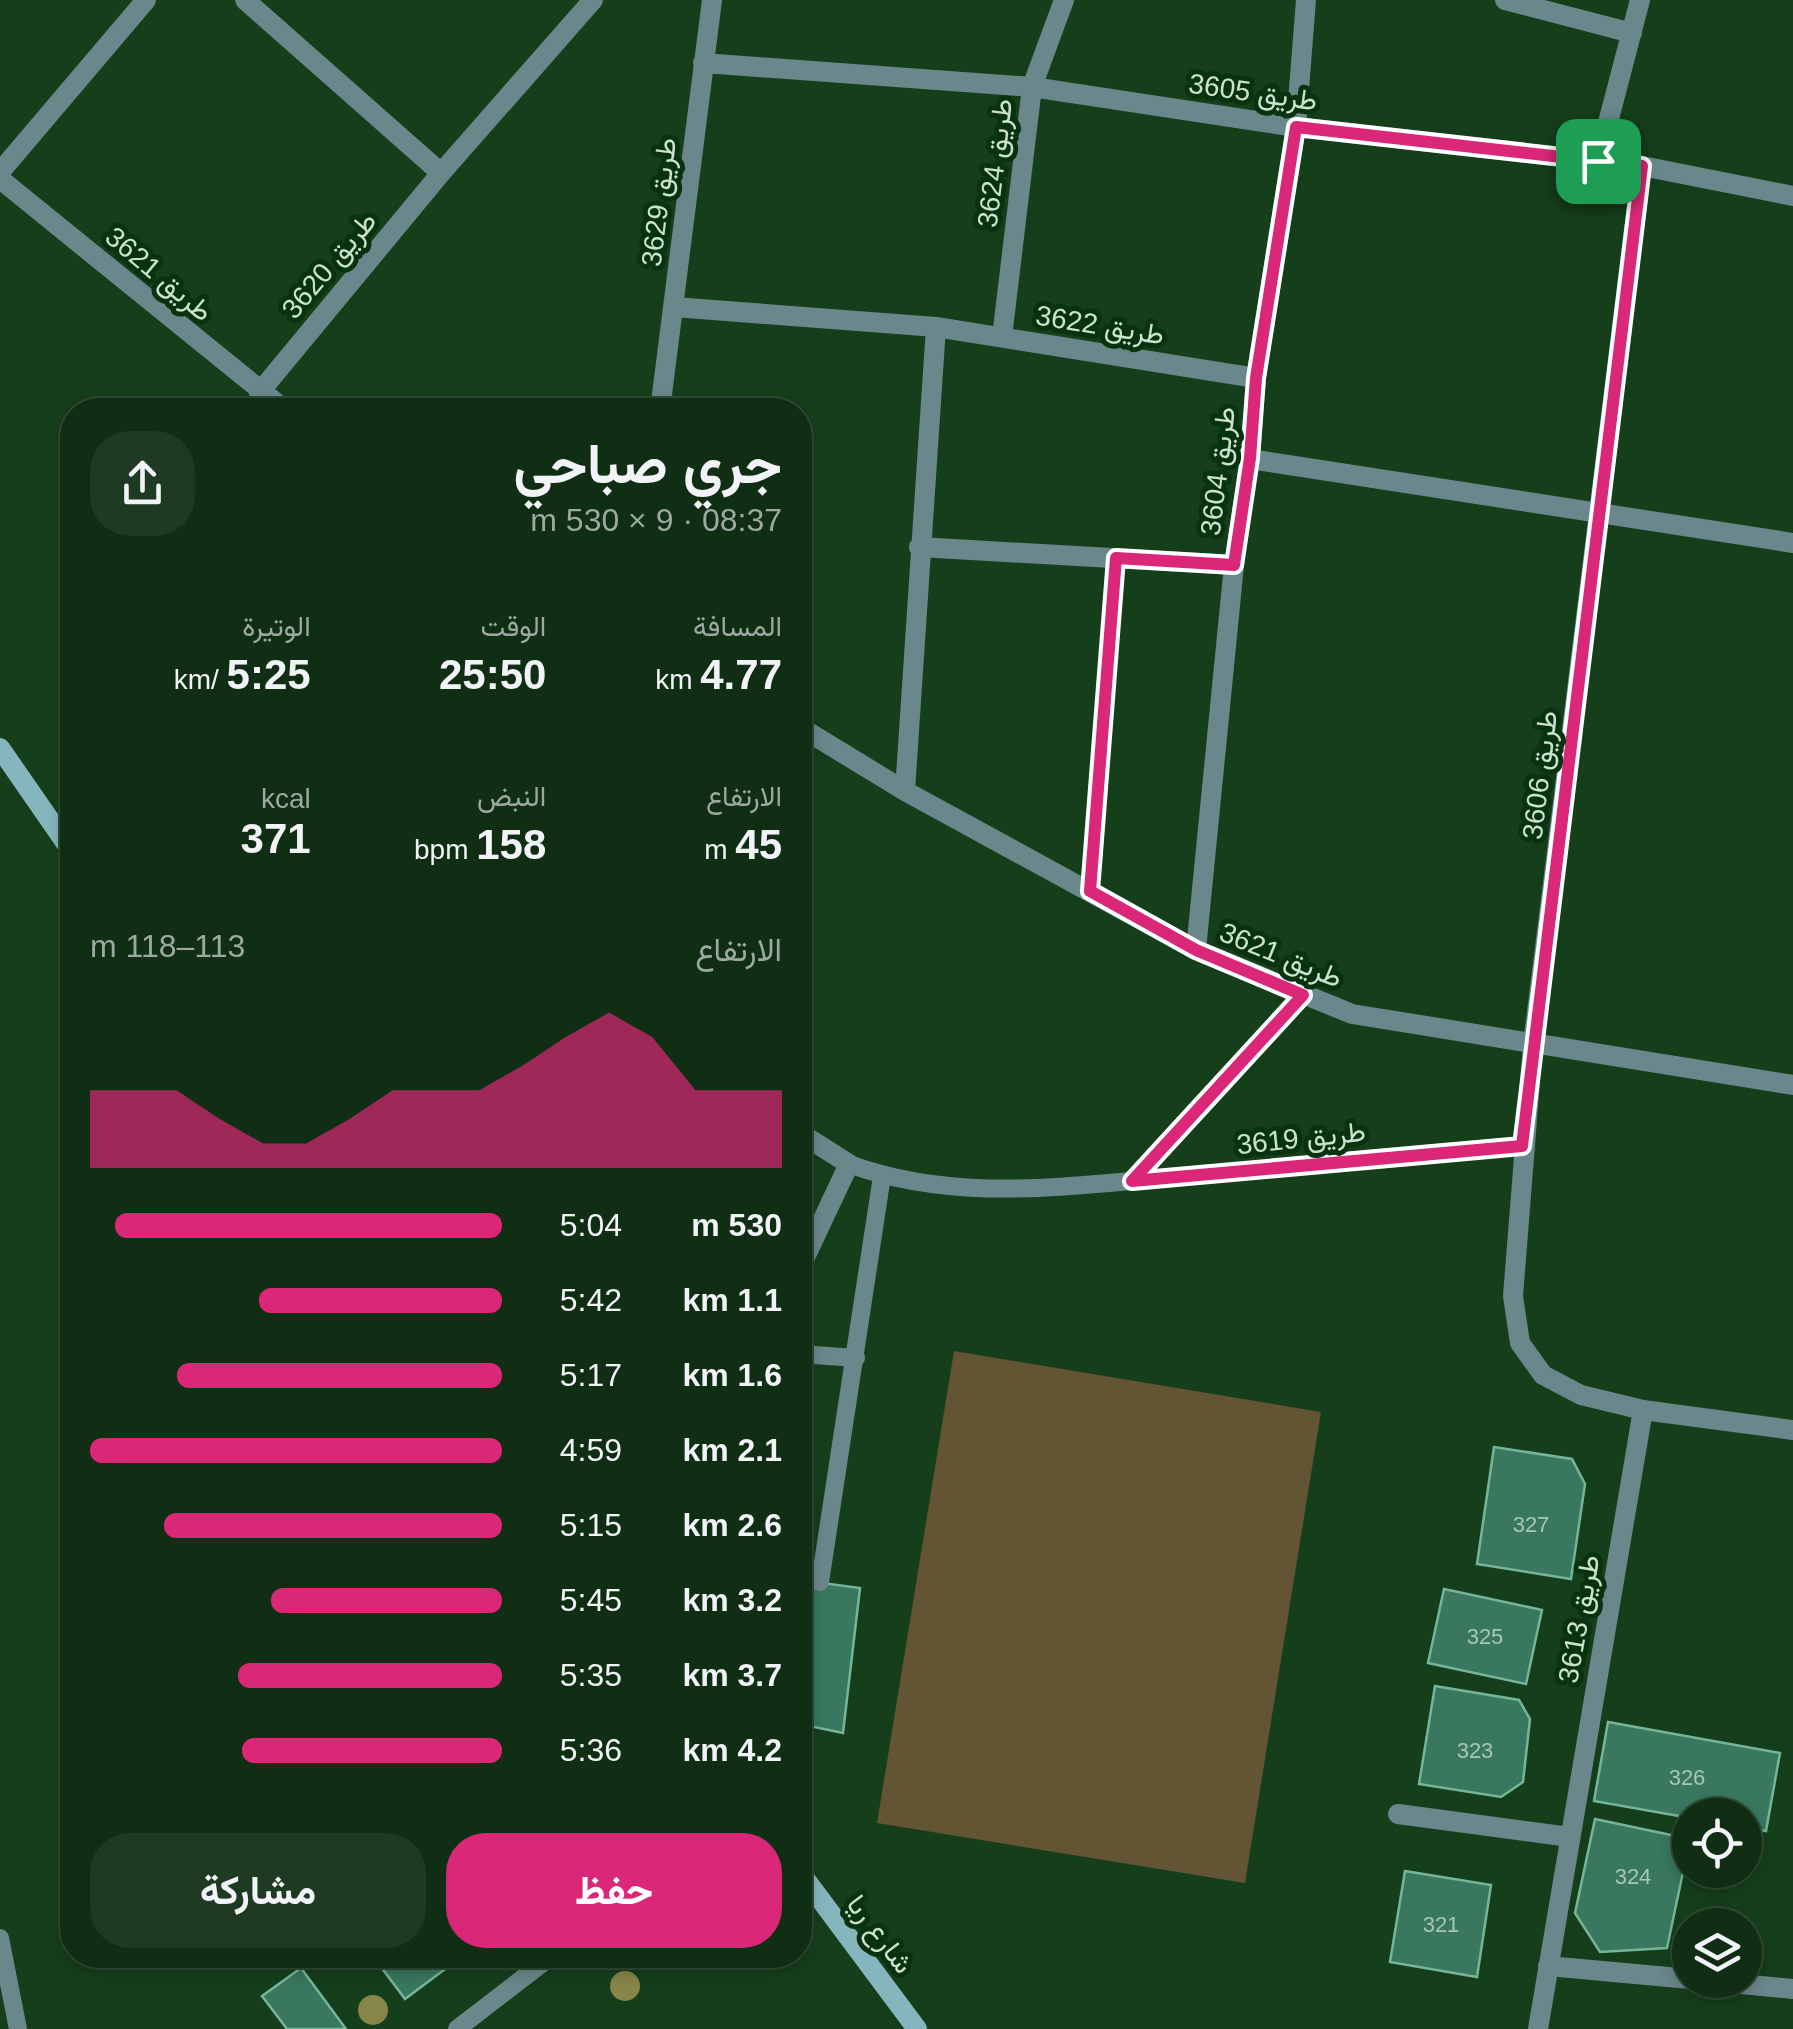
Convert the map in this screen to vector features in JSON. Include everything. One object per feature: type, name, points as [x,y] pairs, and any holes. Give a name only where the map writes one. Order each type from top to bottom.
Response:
[{"type":"main road","points":[[0,748],[60,835]]},
{"type":"main road","name":"شارع ريا","points":[[812,1888],[917,2029]]},
{"type":"street","points":[[0,175],[146,0]]},
{"type":"street","points":[[245,0],[440,173]]},
{"type":"street","name":"طريق 3620","points":[[259,393],[440,173],[593,0]]},
{"type":"street","name":"طريق 3629","points":[[662,398],[712,0]]},
{"type":"street","name":"طريق 3624","points":[[1002,337],[1032,87],[1064,0]]},
{"type":"street","name":"طريق 3604","points":[[1196,950],[1234,565],[1250,458],[1256,378],[1296,127],[1306,0]]},
{"type":"street","points":[[1505,0],[1632,33]]},
{"type":"street","points":[[1598,161],[1640,0]]},
{"type":"street","name":"طريق 3605","points":[[703,63],[1032,87],[1296,127],[1642,166],[1793,196]]},
{"type":"street","name":"طريق 3606","points":[[1533,1044],[1602,513],[1642,166]]},
{"type":"street","name":"طريق 3621","points":[[0,175],[267,398]]},
{"type":"street","name":"طريق 3622","points":[[674,308],[936,326],[1256,378]]},
{"type":"street","points":[[905,791],[936,326]]},
{"type":"street","points":[[1250,458],[1793,543]]},
{"type":"street","points":[[920,546],[1234,565]]},
{"type":"street","name":"طريق 3621","points":[[812,734],[905,791],[1196,950],[1352,1014],[1793,1086]]},
{"type":"street","points":[[1533,1044],[1513,1296],[1520,1342],[1543,1375],[1581,1395],[1643,1410],[1793,1430]]},
{"type":"street","name":"طريق 3619","points":[[812,1141],[850,1164]]},
{"type":"street","points":[[812,1243],[850,1164]]},
{"type":"street","name":"طريق 3613","points":[[1538,2029],[1643,1410]]},
{"type":"street","points":[[1398,1814],[1570,1837]]},
{"type":"street","points":[[1548,1966],[1672,1977]]},
{"type":"street","points":[[1762,1986],[1793,1989]]},
{"type":"lane","points":[[1090,891],[1116,558]]},
{"type":"lane","points":[[1132,1181],[1303,995]]},
{"type":"lane","name":"طريق 3619","points":[[850,1164],[882,1176],[979,1190],[1132,1181],[1522,1146]]},
{"type":"lane","points":[[820,1582],[882,1176]]},
{"type":"lane","points":[[812,1355],[856,1358]]},
{"type":"lane","points":[[0,1938],[18,2029]]},
{"type":"lane","points":[[457,2028],[537,1968]]},
{"type":"shaded area","points":[[954,1351],[1321,1412],[1245,1883],[877,1823]]},
{"type":"building","points":[[1494,1447],[1572,1459],[1585,1484],[1571,1579],[1477,1564]]},
{"type":"building","points":[[812,1582],[860,1588],[843,1733],[812,1727]]},
{"type":"building","points":[[1444,1589],[1542,1610],[1526,1684],[1428,1663]]},
{"type":"building","points":[[1435,1686],[1519,1700],[1530,1719],[1523,1782],[1501,1797],[1419,1784]]},
{"type":"building","points":[[1608,1722],[1780,1753],[1766,1831],[1762,1830],[1762,1798],[1672,1798],[1672,1815],[1594,1801]]},
{"type":"building","points":[[1595,1819],[1672,1835],[1672,1888],[1680,1888],[1675,1908],[1672,1908],[1667,1948],[1600,1952],[1575,1913]]},
{"type":"building","points":[[1405,1871],[1491,1885],[1477,1977],[1390,1962]]},
{"type":"building","points":[[301,1968],[346,2029],[287,2029],[262,1996]]},
{"type":"building","points":[[382,1968],[447,1968],[405,1999]]},
{"type":"route","points":[[1296,127],[1598,161],[1642,166],[1522,1146],[1132,1181],[1303,995],[1196,950],[1090,891],[1116,558],[1234,565],[1250,458],[1256,378],[1296,127]]}]
